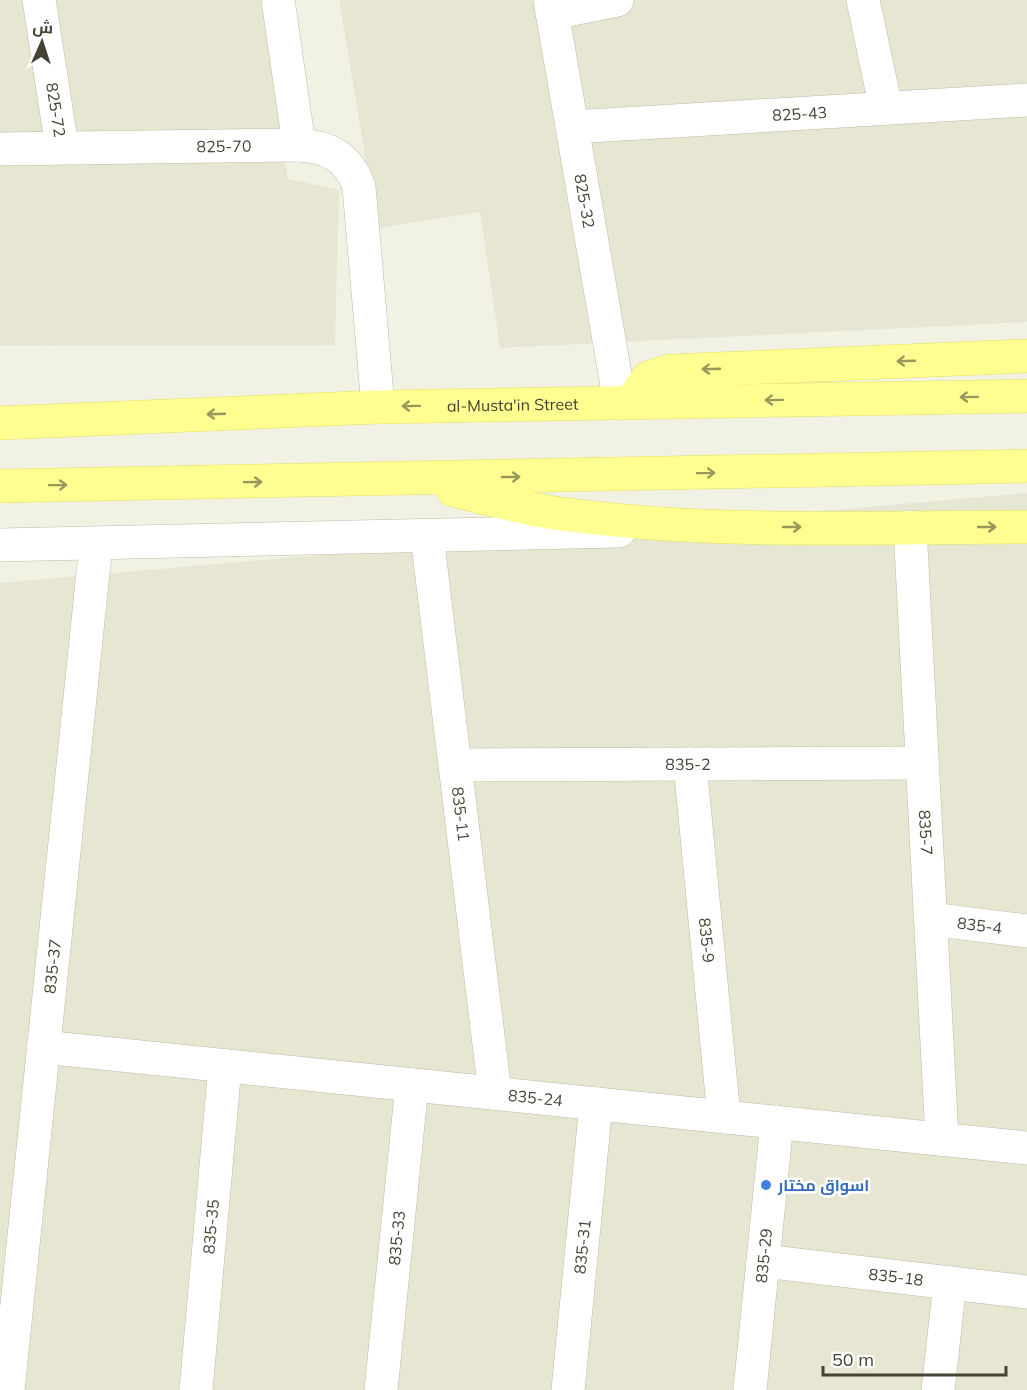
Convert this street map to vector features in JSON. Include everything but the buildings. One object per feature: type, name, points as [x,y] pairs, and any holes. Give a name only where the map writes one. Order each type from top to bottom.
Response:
[{"type":"main road","points":[[626,403],[648,378],[670,371],[1027,356]]},
{"type":"main road","name":"al-Musta'in Street","points":[[0,423],[378,407],[1027,396]]},
{"type":"main road","points":[[0,486],[1027,465]]},
{"type":"main road","points":[[401,479],[554,513],[758,527],[1027,526]]},
{"type":"street","name":"825-72","points":[[39,0],[62,147]]},
{"type":"street","points":[[278,0],[299,145]]},
{"type":"street","points":[[551,6],[617,0]]},
{"type":"street","points":[[862,0],[886,108]]},
{"type":"street","name":"825-32","points":[[551,6],[572,127],[626,403]]},
{"type":"street","name":"825-43","points":[[572,127],[1027,100]]},
{"type":"street","name":"825-70","points":[[0,149],[299,145],[326,148],[337,155],[355,174],[359,187],[378,407]]},
{"type":"street","points":[[0,546],[758,527]]},
{"type":"street","name":"835-7","points":[[910,527],[942,1139]]},
{"type":"street","name":"835-11","points":[[427,536],[495,1093]]},
{"type":"street","name":"835-37","points":[[8,1390],[96,544]]},
{"type":"street","name":"835-2","points":[[456,765],[922,763]]},
{"type":"street","name":"835-9","points":[[690,764],[724,1117]]},
{"type":"street","name":"835-4","points":[[930,919],[1027,931]]},
{"type":"street","name":"835-24","points":[[43,1047],[1027,1148]]},
{"type":"street","name":"835-35","points":[[196,1390],[225,1066]]},
{"type":"street","name":"835-33","points":[[381,1390],[412,1085]]},
{"type":"street","name":"835-31","points":[[568,1390],[596,1104]]},
{"type":"street","name":"835-29","points":[[750,1390],[777,1122]]},
{"type":"street","name":"835-18","points":[[763,1261],[1027,1292]]},
{"type":"street","points":[[938,1390],[950,1283]]},
{"type":"shaded area","points":[[0,0],[261,0],[288,179],[339,190],[335,345],[0,346]]},
{"type":"shaded area","points":[[339,0],[1027,0],[1027,322],[500,348],[480,212],[377,228]]},
{"type":"shaded area","points":[[1027,493],[1027,1390],[0,1390],[0,583]]},
{"type":"place","name":"اسواق مختار","points":[[766,1185]]}]
